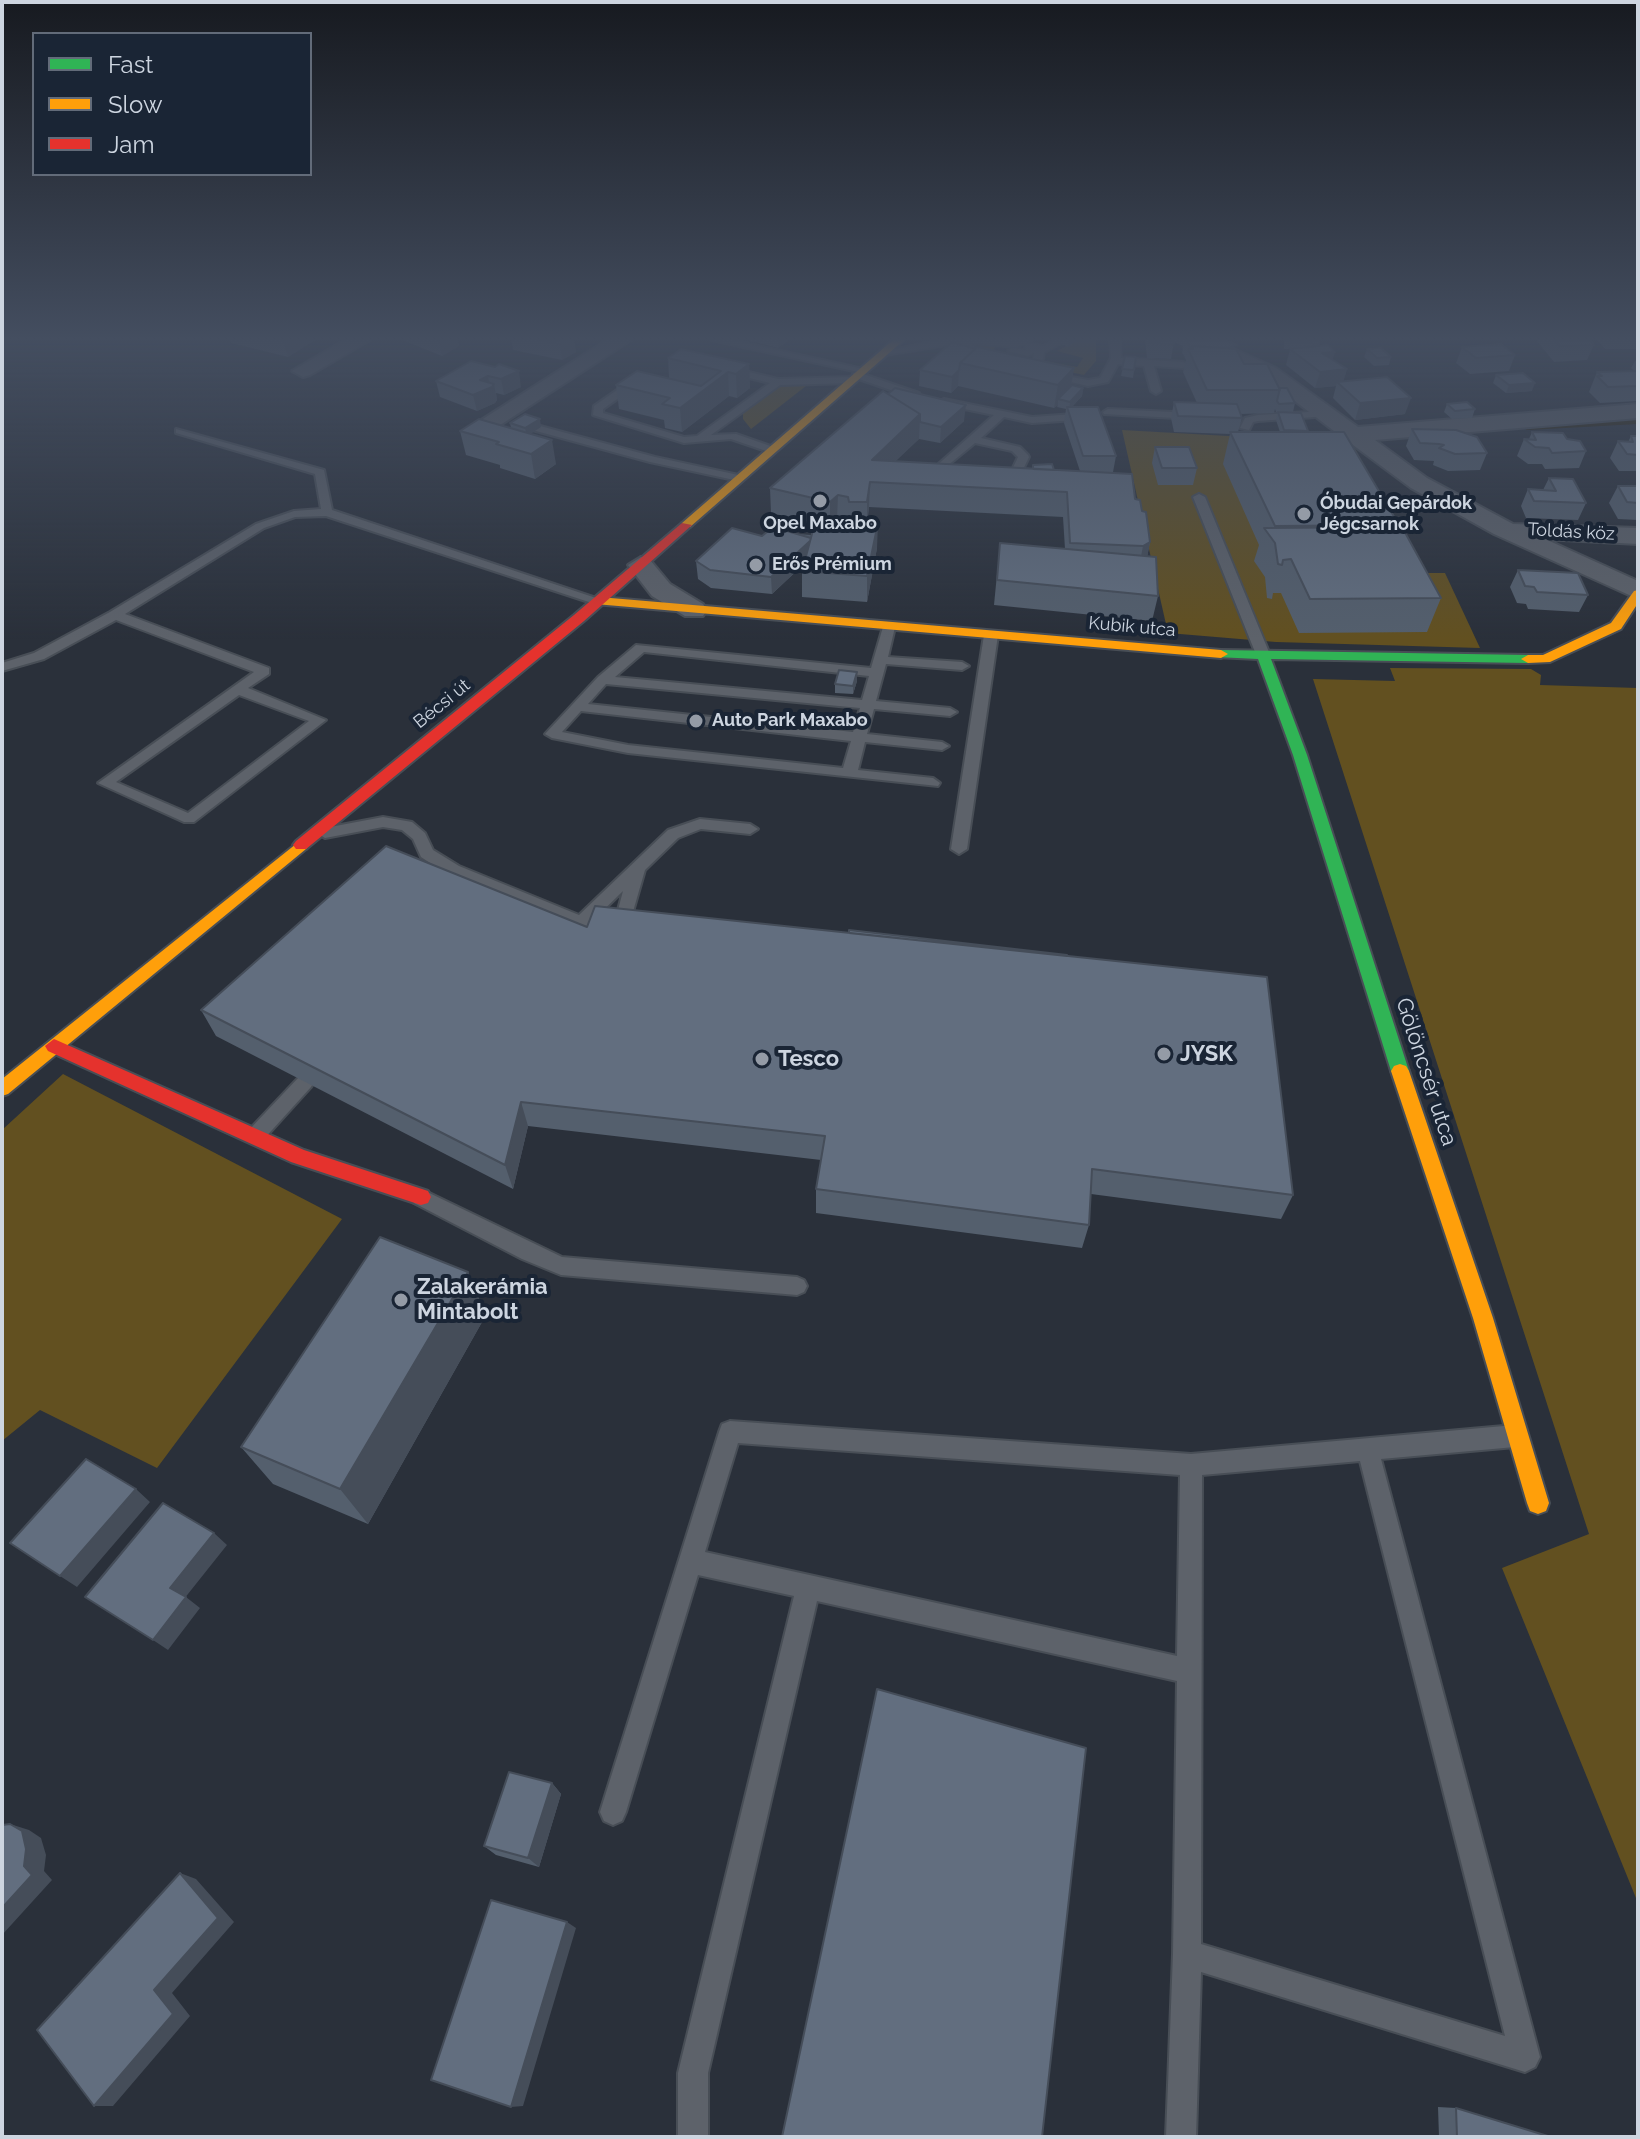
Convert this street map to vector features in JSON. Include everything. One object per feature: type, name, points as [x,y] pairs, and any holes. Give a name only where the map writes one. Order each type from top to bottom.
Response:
[{"type":"street","name":"Bécsi út","points":[[2,1089],[599,601],[784,440]]},
{"type":"street","points":[[1356,440],[1419,483],[1503,529],[1638,592]]},
{"type":"street","name":"Toldás köz","points":[[1503,529],[1638,536]]},
{"type":"street","points":[[641,565],[661,590],[694,610]]},
{"type":"street","name":"Kubik utca","points":[[599,601],[1264,657],[1545,659],[1616,626],[1638,592]]},
{"type":"street","name":"Gölöncsér utca","points":[[1264,657],[1300,755],[1382,1018],[1483,1318],[1538,1503]]},
{"type":"street","points":[[54,1046],[298,1156],[421,1197]]},
{"type":"lane","points":[[210,440],[320,472],[327,512]]},
{"type":"lane","points":[[580,440],[739,478]]},
{"type":"lane","points":[[683,440],[697,440]]},
{"type":"lane","points":[[747,440],[772,450]]},
{"type":"lane","points":[[943,478],[924,476],[971,440]]},
{"type":"lane","points":[[976,440],[1016,449],[1024,457],[1010,480],[983,482]]},
{"type":"lane","points":[[1199,497],[1264,657]]},
{"type":"lane","points":[[2,667],[39,656],[115,615],[260,526],[294,514],[327,512],[599,601]]},
{"type":"lane","points":[[115,615],[264,671],[237,689],[105,783],[189,819],[319,720],[237,689]]},
{"type":"lane","points":[[850,771],[889,627]]},
{"type":"lane","points":[[959,849],[991,635]]},
{"type":"lane","points":[[933,783],[850,771],[628,749],[552,734],[603,680],[641,648],[821,683],[868,704],[950,712]]},
{"type":"lane","points":[[603,680],[821,683],[879,666],[962,666]]},
{"type":"lane","points":[[578,707],[942,746]]},
{"type":"lane","points":[[306,838],[364,824],[394,823],[414,831],[426,853],[434,860],[487,891],[575,928],[673,834],[690,825],[750,829]]},
{"type":"lane","points":[[622,925],[639,865]]},
{"type":"lane","points":[[256,1135],[305,1082]]},
{"type":"lane","points":[[421,1197],[529,1253],[561,1266],[797,1286]]},
{"type":"lane","points":[[613,1812],[730,1432],[1191,1465],[1516,1436]]},
{"type":"lane","points":[[1187,1954],[1525,2057],[1368,1450]]},
{"type":"lane","points":[[1181,2137],[1187,1954],[1191,1465]]},
{"type":"lane","points":[[690,1561],[1190,1671]]},
{"type":"lane","points":[[693,2137],[693,2073],[808,1586]]},
{"type":"shaded area","points":[[1124,440],[1296,440],[1352,443],[1423,573],[1445,573],[1480,648],[1276,642],[1168,633]]},
{"type":"shaded area","points":[[1390,668],[1531,669],[1541,675],[1540,685],[1638,688],[1638,1903],[1502,1568],[1589,1534],[1313,679],[1395,681]]},
{"type":"shaded area","points":[[63,1074],[342,1219],[157,1468],[40,1410],[2,1441],[2,1130]]},
{"type":"building","points":[[491,440],[552,440],[531,454],[496,444],[499,442]]},
{"type":"building","points":[[826,440],[893,440],[872,460],[1132,474],[1135,499],[1140,500],[1142,511],[1146,512],[1150,542],[1143,546],[1070,543],[1067,492],[870,482],[867,502],[849,502],[848,497],[838,495],[830,502],[770,488]]},
{"type":"building","points":[[1078,440],[1110,440],[1116,456],[1083,456]]},
{"type":"building","points":[[1234,440],[1349,440],[1399,525],[1275,526]]},
{"type":"building","points":[[1418,440],[1479,440],[1487,453],[1455,454],[1439,448],[1444,445],[1420,443]]},
{"type":"building","points":[[1525,440],[1580,441],[1586,451],[1552,453],[1549,448],[1535,447]]},
{"type":"building","points":[[1638,440],[1638,455],[1627,454],[1618,441]]},
{"type":"building","points":[[1155,447],[1189,447],[1197,468],[1162,468]]},
{"type":"building","points":[[1052,464],[1054,470],[1033,469],[1033,465]]},
{"type":"building","points":[[1549,478],[1573,479],[1586,503],[1534,501],[1528,489],[1556,491]]},
{"type":"building","points":[[1618,486],[1638,486],[1638,503],[1627,502]]},
{"type":"building","points":[[816,519],[878,523],[867,576],[802,571]]},
{"type":"building","points":[[773,527],[811,538],[771,577],[710,570],[696,561],[732,528],[762,536]]},
{"type":"building","points":[[1402,527],[1441,598],[1310,599],[1291,559],[1278,564],[1275,543],[1264,528]]},
{"type":"building","points":[[1000,543],[1156,557],[1158,596],[997,580]]},
{"type":"building","points":[[1518,570],[1578,573],[1588,595],[1537,592],[1534,587],[1525,586]]},
{"type":"building","points":[[839,670],[857,672],[853,686],[835,684]]},
{"type":"building","name":"Tesco","points":[[386,846],[587,927],[595,906],[1267,977],[1293,1195],[1092,1169],[1089,1225],[816,1189],[825,1136],[521,1102],[505,1165],[201,1010]]},
{"type":"building","points":[[849,930],[1067,955],[1067,956],[849,933]]},
{"type":"building","points":[[380,1237],[468,1272],[340,1489],[241,1447]]},
{"type":"building","points":[[86,1459],[136,1489],[60,1576],[10,1543]]},
{"type":"building","points":[[163,1503],[214,1533],[170,1588],[186,1597],[153,1640],[85,1597]]},
{"type":"building","points":[[877,1689],[1086,1748],[1042,2137],[782,2137]]},
{"type":"building","points":[[509,1772],[552,1783],[528,1858],[484,1846]]},
{"type":"building","points":[[10,1824],[22,1831],[26,1849],[24,1866],[32,1875],[2,1908],[2,1825]]},
{"type":"building","points":[[180,1873],[218,1918],[154,1990],[173,2014],[94,2106],[37,2030]]},
{"type":"building","points":[[491,1900],[567,1922],[511,2107],[431,2080]]},
{"type":"building","points":[[1456,2108],[1551,2137],[1457,2137]]},
{"type":"traffic: fast","points":[[1221,654],[1528,659]]},
{"type":"traffic: fast","points":[[1264,657],[1300,755],[1400,1071]]},
{"type":"traffic: slow","points":[[686,525],[784,440]]},
{"type":"traffic: slow","points":[[1528,659],[1545,659],[1616,626],[1638,594]]},
{"type":"traffic: slow","points":[[599,601],[1221,654]]},
{"type":"traffic: slow","points":[[2,1089],[301,845]]},
{"type":"traffic: slow","points":[[1400,1071],[1483,1318],[1538,1503]]},
{"type":"traffic: jam","points":[[301,845],[579,618],[686,525]]},
{"type":"traffic: jam","points":[[54,1046],[298,1156],[421,1197]]},
{"type":"place","name":"Opel Maxabo","points":[[820,501]]},
{"type":"place","name":"Óbudai Gepárdok Jégcsarnok","points":[[1304,514]]},
{"type":"place","name":"Erős Prémium","points":[[756,565]]},
{"type":"place","name":"Auto Park Maxabo","points":[[696,721]]},
{"type":"place","name":"JYSK","points":[[1164,1054]]},
{"type":"place","name":"Tesco","points":[[762,1059]]},
{"type":"place","name":"Zalakerámia Mintabolt","points":[[401,1300]]}]
